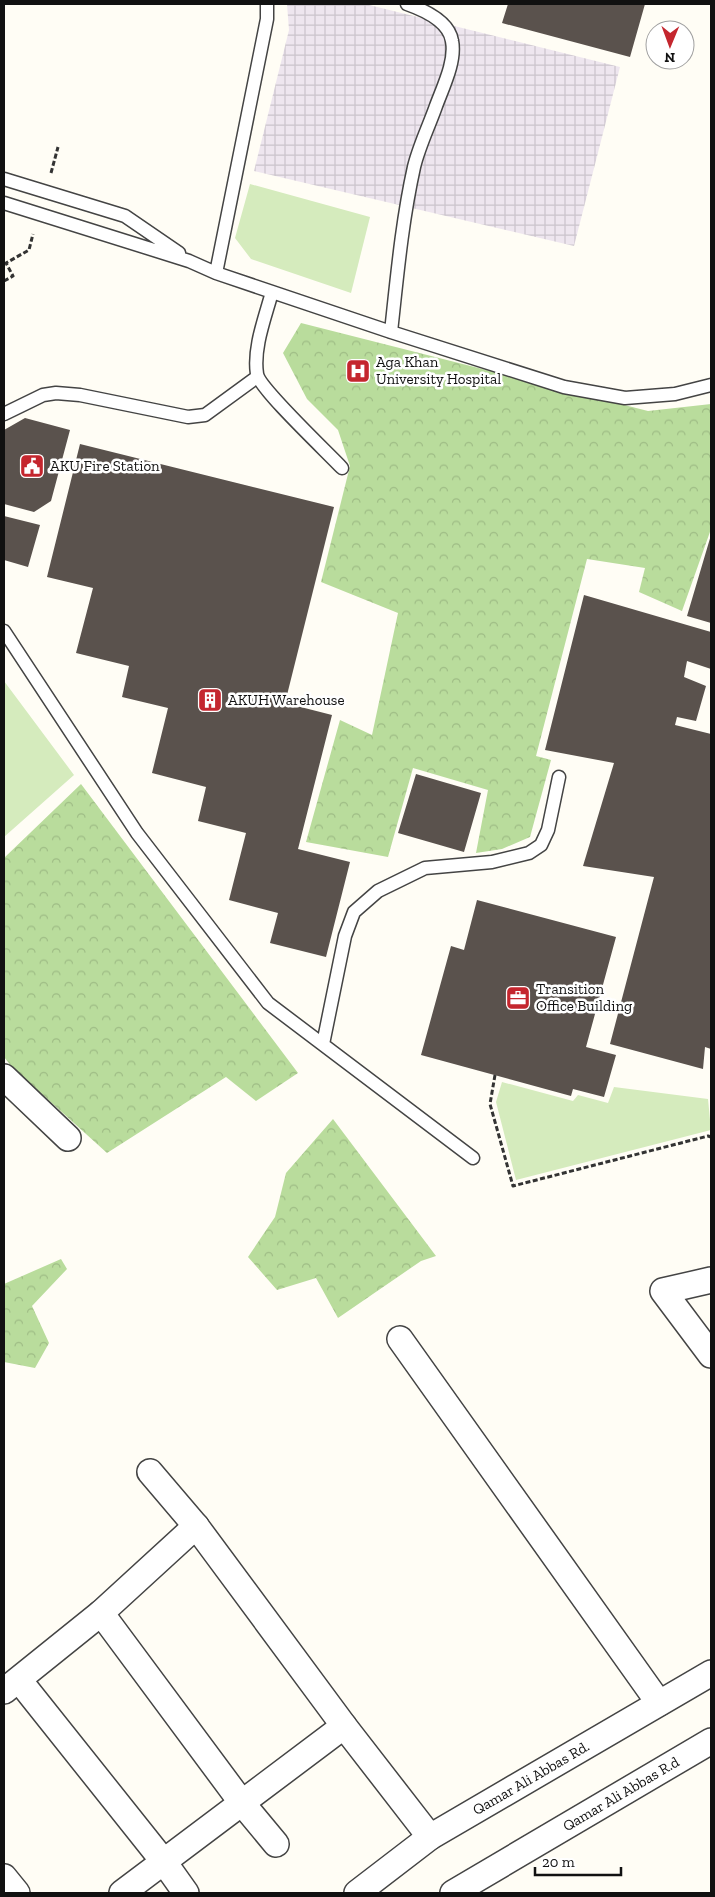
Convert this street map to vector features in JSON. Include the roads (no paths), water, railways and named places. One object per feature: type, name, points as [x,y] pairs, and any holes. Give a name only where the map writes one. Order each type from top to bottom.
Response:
[{"type":"street","points":[[4,1077],[68,1138]]},
{"type":"street","points":[[711,1280],[663,1291],[711,1355]]},
{"type":"street","points":[[400,1339],[660,1703]]},
{"type":"street","points":[[150,1472],[196,1526],[344,1726],[430,1837]]},
{"type":"street","points":[[186,1893],[164,1862],[11,1686],[101,1613],[196,1526]]},
{"type":"street","points":[[101,1613],[242,1803],[276,1844]]},
{"type":"street","name":"Qamar Ali Abbas Rd.","points":[[357,1893],[430,1837],[711,1673]]},
{"type":"street","points":[[122,1893],[344,1726]]},
{"type":"street","name":"Qamar Ali Abbas R.d","points":[[453,1893],[711,1741]]},
{"type":"street","points":[[4,1877],[17,1893]]},
{"type":"lane","points":[[216,274],[267,19],[267,4]]},
{"type":"lane","points":[[391,332],[404,225],[415,165],[443,86],[453,49],[452,38],[446,26],[437,18],[408,4]]},
{"type":"lane","points":[[4,179],[125,216],[189,261]]},
{"type":"lane","points":[[4,203],[189,261],[216,274],[564,387],[625,398],[675,394],[711,384]]},
{"type":"lane","points":[[272,292],[256,356],[257,377],[268,392],[342,468]]},
{"type":"lane","points":[[4,414],[43,395],[56,393],[80,395],[188,417],[205,415],[257,377]]},
{"type":"lane","points":[[4,631],[137,833],[268,1004],[473,1158]]},
{"type":"lane","points":[[323,1044],[345,936],[354,912],[378,891],[425,868],[492,862],[529,853],[541,845],[548,830],[558,777]]},
{"type":"place","name":"Aga Khan University Hospital","points":[[358,371]]},
{"type":"place","name":"AKU Fire Station","points":[[32,466]]},
{"type":"place","name":"AKUH Warehouse","points":[[210,700]]},
{"type":"place","name":"Transition Office Building","points":[[518,998]]}]
